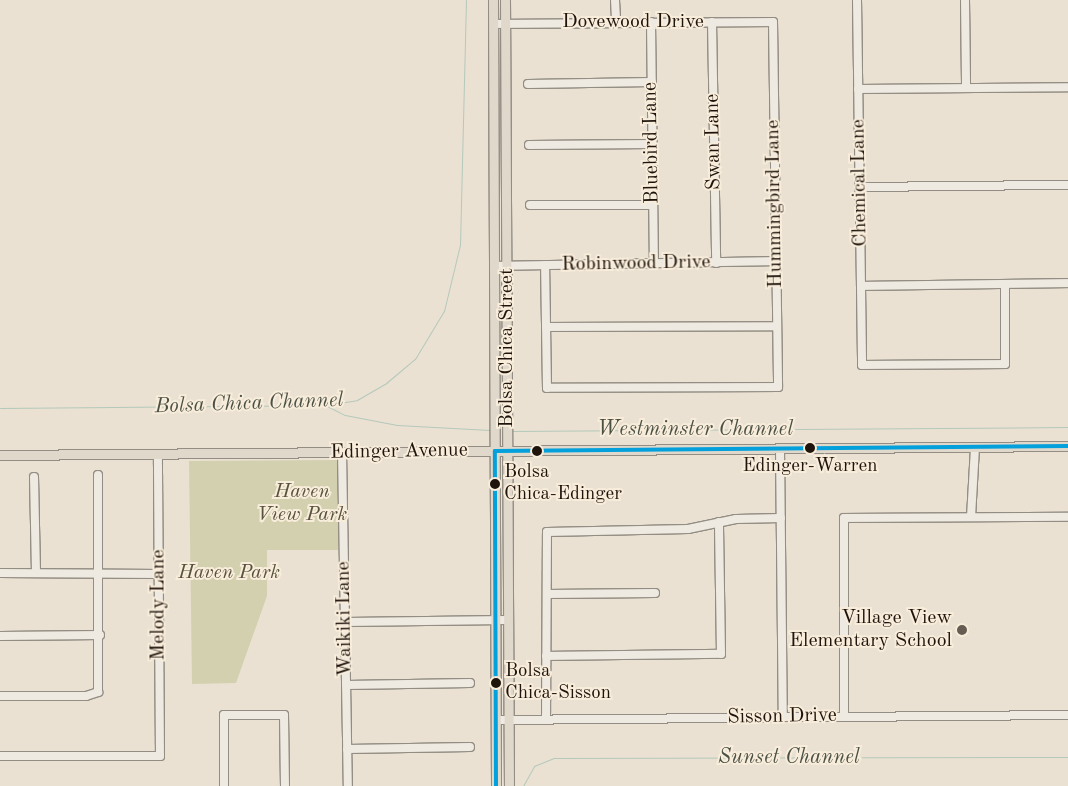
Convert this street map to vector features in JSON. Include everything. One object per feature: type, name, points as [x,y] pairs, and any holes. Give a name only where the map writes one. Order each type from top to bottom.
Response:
[{"type":"main road","name":"Bolsa Chica Street","points":[[493,0],[496,266],[494,535],[496,786]]},
{"type":"main road","name":"Bolsa Chica Street","points":[[505,0],[508,266],[506,620],[509,786]]},
{"type":"main road","name":"Edinger Avenue","points":[[0,455],[1068,446]]},
{"type":"main road","points":[[494,535],[506,535]]},
{"type":"street","points":[[615,0],[616,22]]},
{"type":"street","name":"Chemical Lane","points":[[857,0],[862,365],[1005,364],[1005,284]]},
{"type":"street","points":[[965,0],[966,88]]},
{"type":"street","name":"Bluebird Lane","points":[[651,22],[654,264]]},
{"type":"street","name":"Swan Lane","points":[[712,22],[716,262]]},
{"type":"street","name":"Dovewood Drive","points":[[494,24],[773,22]]},
{"type":"street","name":"Hummingbird Lane","points":[[546,327],[548,388],[778,387],[773,22]]},
{"type":"street","points":[[528,84],[652,82]]},
{"type":"street","points":[[858,89],[1068,87]]},
{"type":"street","points":[[529,145],[652,144]]},
{"type":"street","points":[[861,188],[1068,185]]},
{"type":"street","points":[[530,205],[653,205]]},
{"type":"street","name":"Robinwood Drive","points":[[496,266],[776,262]]},
{"type":"street","points":[[545,265],[546,327],[777,326]]},
{"type":"street","points":[[861,286],[1068,283]]},
{"type":"street","points":[[971,517],[976,447]]},
{"type":"street","points":[[780,449],[783,717]]},
{"type":"street","name":"Waikiki Lane","points":[[342,452],[348,786]]},
{"type":"street","name":"Melody Lane","points":[[0,756],[160,756],[158,454]]},
{"type":"street","points":[[0,696],[86,696],[98,692],[100,635],[98,475]]},
{"type":"street","points":[[34,477],[36,574]]},
{"type":"street","points":[[844,716],[844,518],[1068,516]]},
{"type":"street","points":[[546,720],[547,532],[688,529],[719,522],[781,518]]},
{"type":"street","points":[[546,656],[721,654],[719,522]]},
{"type":"street","points":[[0,574],[160,574]]},
{"type":"street","points":[[547,594],[655,593]]},
{"type":"street","points":[[346,622],[506,620]]},
{"type":"street","points":[[0,636],[100,635]]},
{"type":"street","points":[[346,686],[470,683]]},
{"type":"street","points":[[224,786],[224,715],[284,715],[285,786]]},
{"type":"street","name":"Sisson Drive","points":[[496,720],[1068,715]]},
{"type":"street","points":[[347,750],[470,747]]},
{"type":"green space","name":"Haven Park","points":[[338,460],[338,550],[267,550],[267,596],[236,683],[192,684],[189,461]]},
{"type":"waterway","name":"Bolsa Chica Channel","points":[[0,408],[326,405],[357,400],[385,384],[415,359],[444,311],[460,245],[466,0]]},
{"type":"waterway","name":"Westminster Channel","points":[[327,406],[345,415],[397,425],[490,430]]},
{"type":"waterway","name":"Westminster Channel","points":[[511,431],[1068,427]]},
{"type":"waterway","name":"Sunset Channel","points":[[523,786],[534,766],[554,758],[1068,757]]},
{"type":"transit line","points":[[496,786],[495,451],[1068,446]]},
{"type":"place","name":"Edinger-Warren","points":[[810,448]]},
{"type":"place","name":"Bolsa Chica-Edinger","points":[[495,484]]},
{"type":"place","name":"Village View Elementary School","points":[[962,630]]},
{"type":"place","name":"Bolsa Chica-Sisson","points":[[496,683]]},
{"type":"park label","name":"Haven View Park","points":[[302,504]]}]
